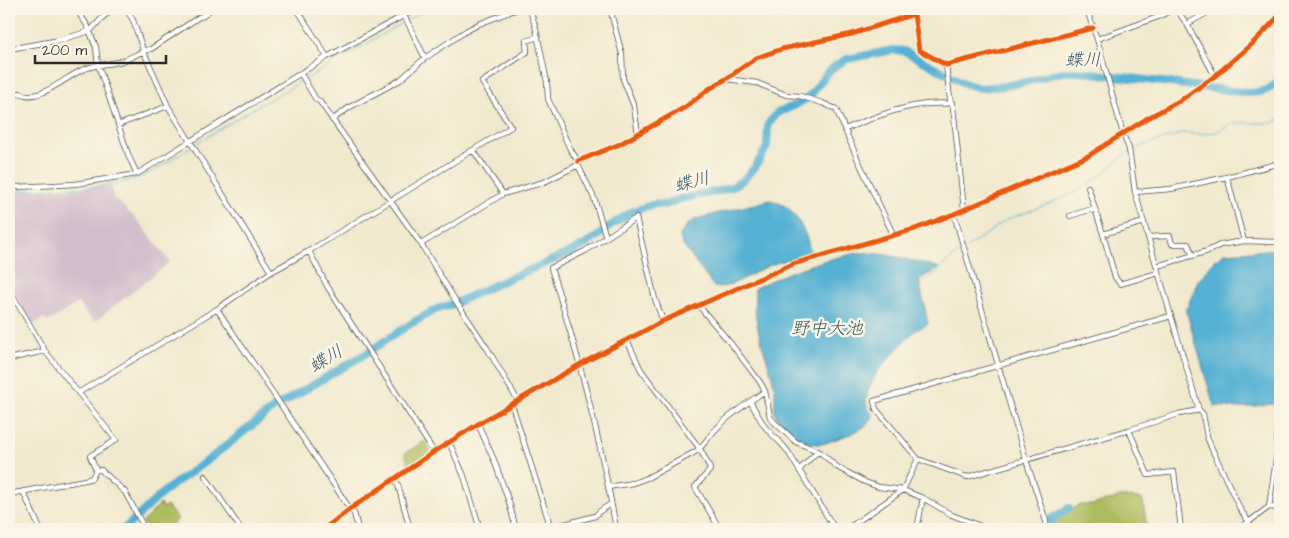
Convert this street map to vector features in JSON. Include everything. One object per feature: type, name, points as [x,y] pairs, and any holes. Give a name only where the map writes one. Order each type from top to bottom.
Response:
[{"type":"street","points":[[76,9],[90,31],[96,47],[98,65],[129,157],[137,174]]},
{"type":"street","points":[[9,49],[60,40],[90,31],[104,16],[114,9]]},
{"type":"street","points":[[126,9],[133,20],[168,106],[271,272]]},
{"type":"street","points":[[9,96],[20,93],[26,96],[36,95],[48,90],[80,70],[121,61],[144,50],[151,49],[211,9]]},
{"type":"street","points":[[297,9],[327,57]]},
{"type":"street","points":[[9,186],[18,188],[75,184],[137,174],[327,57],[416,9]]},
{"type":"street","points":[[332,120],[350,107],[400,80],[425,58],[466,31],[517,9]]},
{"type":"street","points":[[530,9],[538,37],[547,82],[548,99],[594,198],[606,237]]},
{"type":"street","points":[[610,9],[622,54],[624,79],[634,106],[638,134]]},
{"type":"street","points":[[1087,9],[1098,39],[1129,150],[1136,192],[1148,237],[1199,410],[1203,414],[1207,437],[1240,509],[1249,522]]},
{"type":"street","points":[[1098,39],[1175,9],[1187,24],[1215,76]]},
{"type":"street","points":[[1187,24],[1214,9]]},
{"type":"street","points":[[421,244],[503,194],[544,182],[578,163],[620,144],[684,108],[756,58],[782,49],[852,34],[914,14],[919,50],[946,65],[1093,28]]},
{"type":"street","points":[[324,529],[350,509],[478,424],[579,365],[663,321],[793,264],[915,229],[964,210],[1088,156],[1146,119],[1181,100],[1215,76],[1280,15]]},
{"type":"street","points":[[404,16],[425,58]]},
{"type":"street","points":[[78,393],[217,309],[271,272],[309,251],[511,127],[482,82],[527,52],[526,41],[538,37]]},
{"type":"street","points":[[946,65],[950,99],[953,107],[964,210]]},
{"type":"street","points":[[301,74],[315,98],[320,102],[421,244],[518,401]]},
{"type":"street","points":[[726,79],[757,83],[786,95],[800,96],[836,109],[893,234]]},
{"type":"street","points":[[845,129],[893,110],[923,104],[952,103]]},
{"type":"street","points":[[118,125],[168,106]]},
{"type":"street","points":[[473,150],[503,194]]},
{"type":"street","points":[[1136,192],[1171,189],[1280,163]]},
{"type":"street","points":[[1227,177],[1244,241]]},
{"type":"street","points":[[1088,187],[1116,278],[1120,284],[1158,272]]},
{"type":"street","points":[[1070,216],[1095,208]]},
{"type":"street","points":[[954,214],[1026,460],[1046,521],[1046,529]]},
{"type":"street","points":[[616,529],[600,445],[568,322],[550,268],[585,251],[636,218],[655,299],[663,321]]},
{"type":"street","points":[[1103,234],[1144,222]]},
{"type":"street","points":[[1148,237],[1170,236],[1172,244],[1188,244],[1192,256]]},
{"type":"street","points":[[1157,266],[1208,251],[1220,244],[1244,241],[1280,242]]},
{"type":"street","points":[[309,251],[327,286],[434,452]]},
{"type":"street","points":[[9,289],[45,351],[116,440],[90,456],[96,470],[92,478],[9,494]]},
{"type":"street","points":[[699,306],[760,382],[765,391],[770,417],[796,442],[820,452],[837,467],[865,482],[879,488],[902,490],[923,498],[952,515],[988,529]]},
{"type":"street","points":[[217,309],[354,513],[358,529]]},
{"type":"street","points":[[1171,316],[874,402],[876,409],[918,459],[967,477],[1179,414],[1199,410]]},
{"type":"street","points":[[627,340],[641,370],[700,449],[709,466],[710,470],[696,487],[720,529]]},
{"type":"street","points":[[9,359],[45,351]]},
{"type":"street","points":[[608,487],[633,483],[679,462],[700,449],[717,428],[750,400],[765,391]]},
{"type":"street","points":[[750,400],[762,423],[785,446],[835,529]]},
{"type":"street","points":[[512,405],[550,525]]},
{"type":"street","points":[[478,424],[500,476],[516,529]]},
{"type":"street","points":[[1269,507],[1277,453],[1277,428],[1280,428]]},
{"type":"street","points":[[1129,430],[1148,475],[1174,472],[1181,529]]},
{"type":"street","points":[[449,442],[464,476],[480,529]]},
{"type":"street","points":[[799,470],[815,454],[820,452]]},
{"type":"street","points":[[848,529],[902,490],[918,459]]},
{"type":"street","points":[[96,470],[101,470],[125,492],[145,529]]},
{"type":"street","points":[[205,476],[242,529]]},
{"type":"street","points":[[395,479],[410,529]]},
{"type":"street","points":[[23,491],[40,529]]},
{"type":"street","points":[[917,529],[923,498]]},
{"type":"street","points":[[537,529],[550,525],[554,527],[594,516],[611,504]]},
{"type":"street","points":[[1239,529],[1269,507],[1280,508]]},
{"type":"shaded area","points":[[111,185],[114,200],[117,200],[141,224],[170,262],[94,322],[78,303],[48,322],[44,318],[33,325],[9,283],[9,190],[70,190]]},
{"type":"green space","points":[[425,441],[430,452],[409,466],[405,453]]},
{"type":"green space","points":[[1121,497],[1136,498],[1143,501],[1147,529],[1054,529],[1052,520],[1080,505],[1092,505]]},
{"type":"green space","points":[[160,504],[163,508],[167,506],[178,519],[162,530],[152,529],[144,525],[144,521]]},
{"type":"water","points":[[770,200],[784,205],[796,217],[810,251],[796,258],[773,264],[729,285],[714,287],[682,244],[680,235],[687,225],[696,219]]},
{"type":"water","points":[[1280,249],[1280,403],[1239,408],[1214,406],[1186,310],[1198,281],[1215,260],[1225,253]]},
{"type":"water","name":"野中大池","points":[[858,253],[889,255],[940,268],[919,279],[928,324],[908,337],[877,372],[868,390],[866,402],[873,416],[868,424],[854,432],[826,443],[815,444],[802,440],[790,432],[777,418],[774,407],[775,388],[757,322],[755,288],[805,267]]},
{"type":"waterway","points":[[306,79],[426,9]]},
{"type":"waterway","name":"蝶川","points":[[124,529],[167,489],[208,460],[274,408],[362,356],[412,323],[439,308],[451,305],[581,247],[633,211],[655,204],[665,205],[680,199],[718,191],[732,187],[743,180],[755,167],[767,147],[768,124],[777,113],[796,105],[810,96],[828,72],[847,59],[893,50],[904,51],[964,83],[980,88],[1026,82],[1062,72],[1083,72],[1249,93],[1266,90],[1280,80]]},
{"type":"waterway","points":[[194,145],[302,81]]},
{"type":"waterway","points":[[1130,152],[1142,146],[1183,133],[1202,134],[1216,132],[1233,123],[1272,123],[1280,119]]},
{"type":"waterway","points":[[9,189],[81,188],[127,181],[152,172],[190,147]]},
{"type":"waterway","points":[[966,248],[1008,219],[1076,192],[1100,176],[1127,153]]},
{"type":"waterway","points":[[918,284],[936,273],[943,265],[963,250]]},
{"type":"waterway","points":[[1052,529],[1050,520],[1069,508]]},
{"type":"cycle path","points":[[578,161],[620,144],[684,108],[756,58],[782,49],[852,34],[914,14],[919,50],[946,65],[1093,28]]},
{"type":"cycle path","points":[[324,529],[350,509],[478,424],[579,365],[663,321],[793,264],[915,229],[1088,156],[1146,119],[1181,100],[1215,76],[1253,43],[1280,15]]}]
